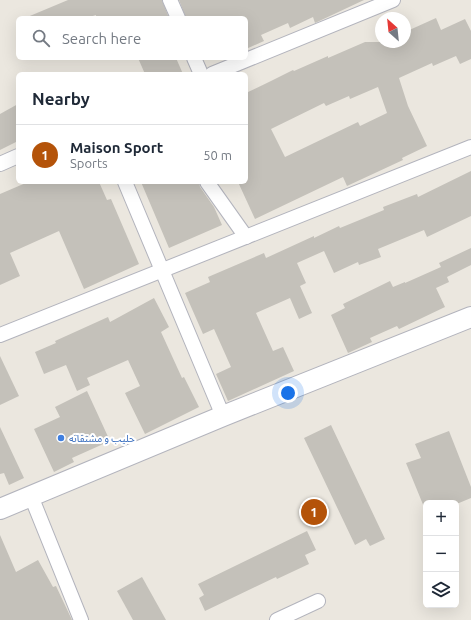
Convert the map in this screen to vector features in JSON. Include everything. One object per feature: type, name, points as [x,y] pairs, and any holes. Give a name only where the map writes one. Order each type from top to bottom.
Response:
[{"type":"main road","points":[[0,509],[223,416],[471,317]]},
{"type":"street","points":[[170,0],[177,16]]},
{"type":"street","points":[[248,59],[393,0]]},
{"type":"street","points":[[195,60],[200,72]]},
{"type":"street","points":[[217,72],[246,60]]},
{"type":"street","points":[[0,335],[471,147]]},
{"type":"street","points":[[0,164],[16,157]]},
{"type":"street","points":[[127,184],[223,416]]},
{"type":"street","points":[[208,184],[246,237]]},
{"type":"street","points":[[31,496],[81,620]]},
{"type":"street","points":[[277,620],[318,601]]},
{"type":"building","points":[[68,0],[162,0],[168,16],[96,15],[30,16]]},
{"type":"building","points":[[179,0],[364,0],[315,23],[313,17],[290,28],[288,23],[261,35],[264,41],[248,48],[248,16],[185,16]]},
{"type":"building","points":[[436,18],[441,30],[465,19],[471,31],[471,59],[460,64],[456,56],[433,66],[432,63],[399,78],[408,106],[427,146],[402,158],[403,160],[347,186],[343,177],[255,219],[239,184],[248,184],[248,92],[293,70],[294,71],[328,56],[328,58],[365,42],[375,42],[375,48],[411,48],[411,29]],"holes":[[[378,87],[387,113],[360,126],[358,122],[285,157],[271,129],[324,103],[326,106],[349,96],[350,99]]]},
{"type":"building","points":[[139,60],[177,60],[182,72],[144,72]]},
{"type":"building","points":[[16,105],[16,142],[0,150],[0,114]]},
{"type":"building","points":[[471,171],[471,216],[427,237],[424,230],[378,249],[381,257],[359,265],[358,262],[334,273],[324,251],[297,263],[306,283],[300,286],[312,313],[299,319],[290,298],[256,313],[273,351],[283,347],[294,371],[228,401],[216,374],[231,367],[214,329],[203,334],[185,293],[210,282],[208,277],[264,253],[266,258],[314,236],[314,238],[339,226],[340,228],[384,210],[383,207],[417,194],[418,197]]},
{"type":"building","points":[[23,184],[100,184],[107,200],[111,199],[139,264],[84,289],[59,231],[10,253],[20,276],[0,285],[0,194]]},
{"type":"building","points":[[142,184],[199,184],[214,207],[222,225],[169,248]]},
{"type":"building","points":[[471,248],[471,265],[447,277],[449,282],[436,288],[445,307],[399,329],[397,326],[370,338],[372,342],[348,353],[331,315],[345,308],[343,304],[390,281],[393,287],[405,283],[441,267],[439,263]]},
{"type":"building","points":[[154,298],[169,327],[161,332],[182,378],[184,377],[199,407],[145,434],[125,393],[140,386],[128,360],[87,378],[90,385],[77,391],[66,365],[44,374],[35,352],[56,343],[55,341],[108,317],[110,322]]},
{"type":"building","points":[[0,356],[19,396],[0,405]]},
{"type":"building","points":[[87,391],[110,441],[72,458],[74,462],[54,472],[34,429],[60,417],[55,407]]},
{"type":"building","points":[[331,425],[385,539],[370,546],[366,539],[355,545],[304,438]]},
{"type":"building","points":[[0,427],[24,478],[9,485],[4,473],[0,474]]},
{"type":"building","points":[[449,431],[471,487],[471,498],[459,503],[459,500],[423,500],[423,505],[406,463],[421,458],[415,444]]},
{"type":"building","points":[[307,531],[316,550],[305,555],[309,564],[277,579],[276,577],[205,611],[199,598],[204,595],[198,584]]},
{"type":"building","points":[[0,535],[16,572],[38,560],[53,587],[56,586],[72,620],[0,620]]},
{"type":"building","points":[[142,577],[166,620],[133,620],[117,591]]},
{"type":"place","name":"حليب و مشتقاته","points":[[61,438]]},
{"type":"place","name":"Maison Sport","points":[[314,512]]}]
